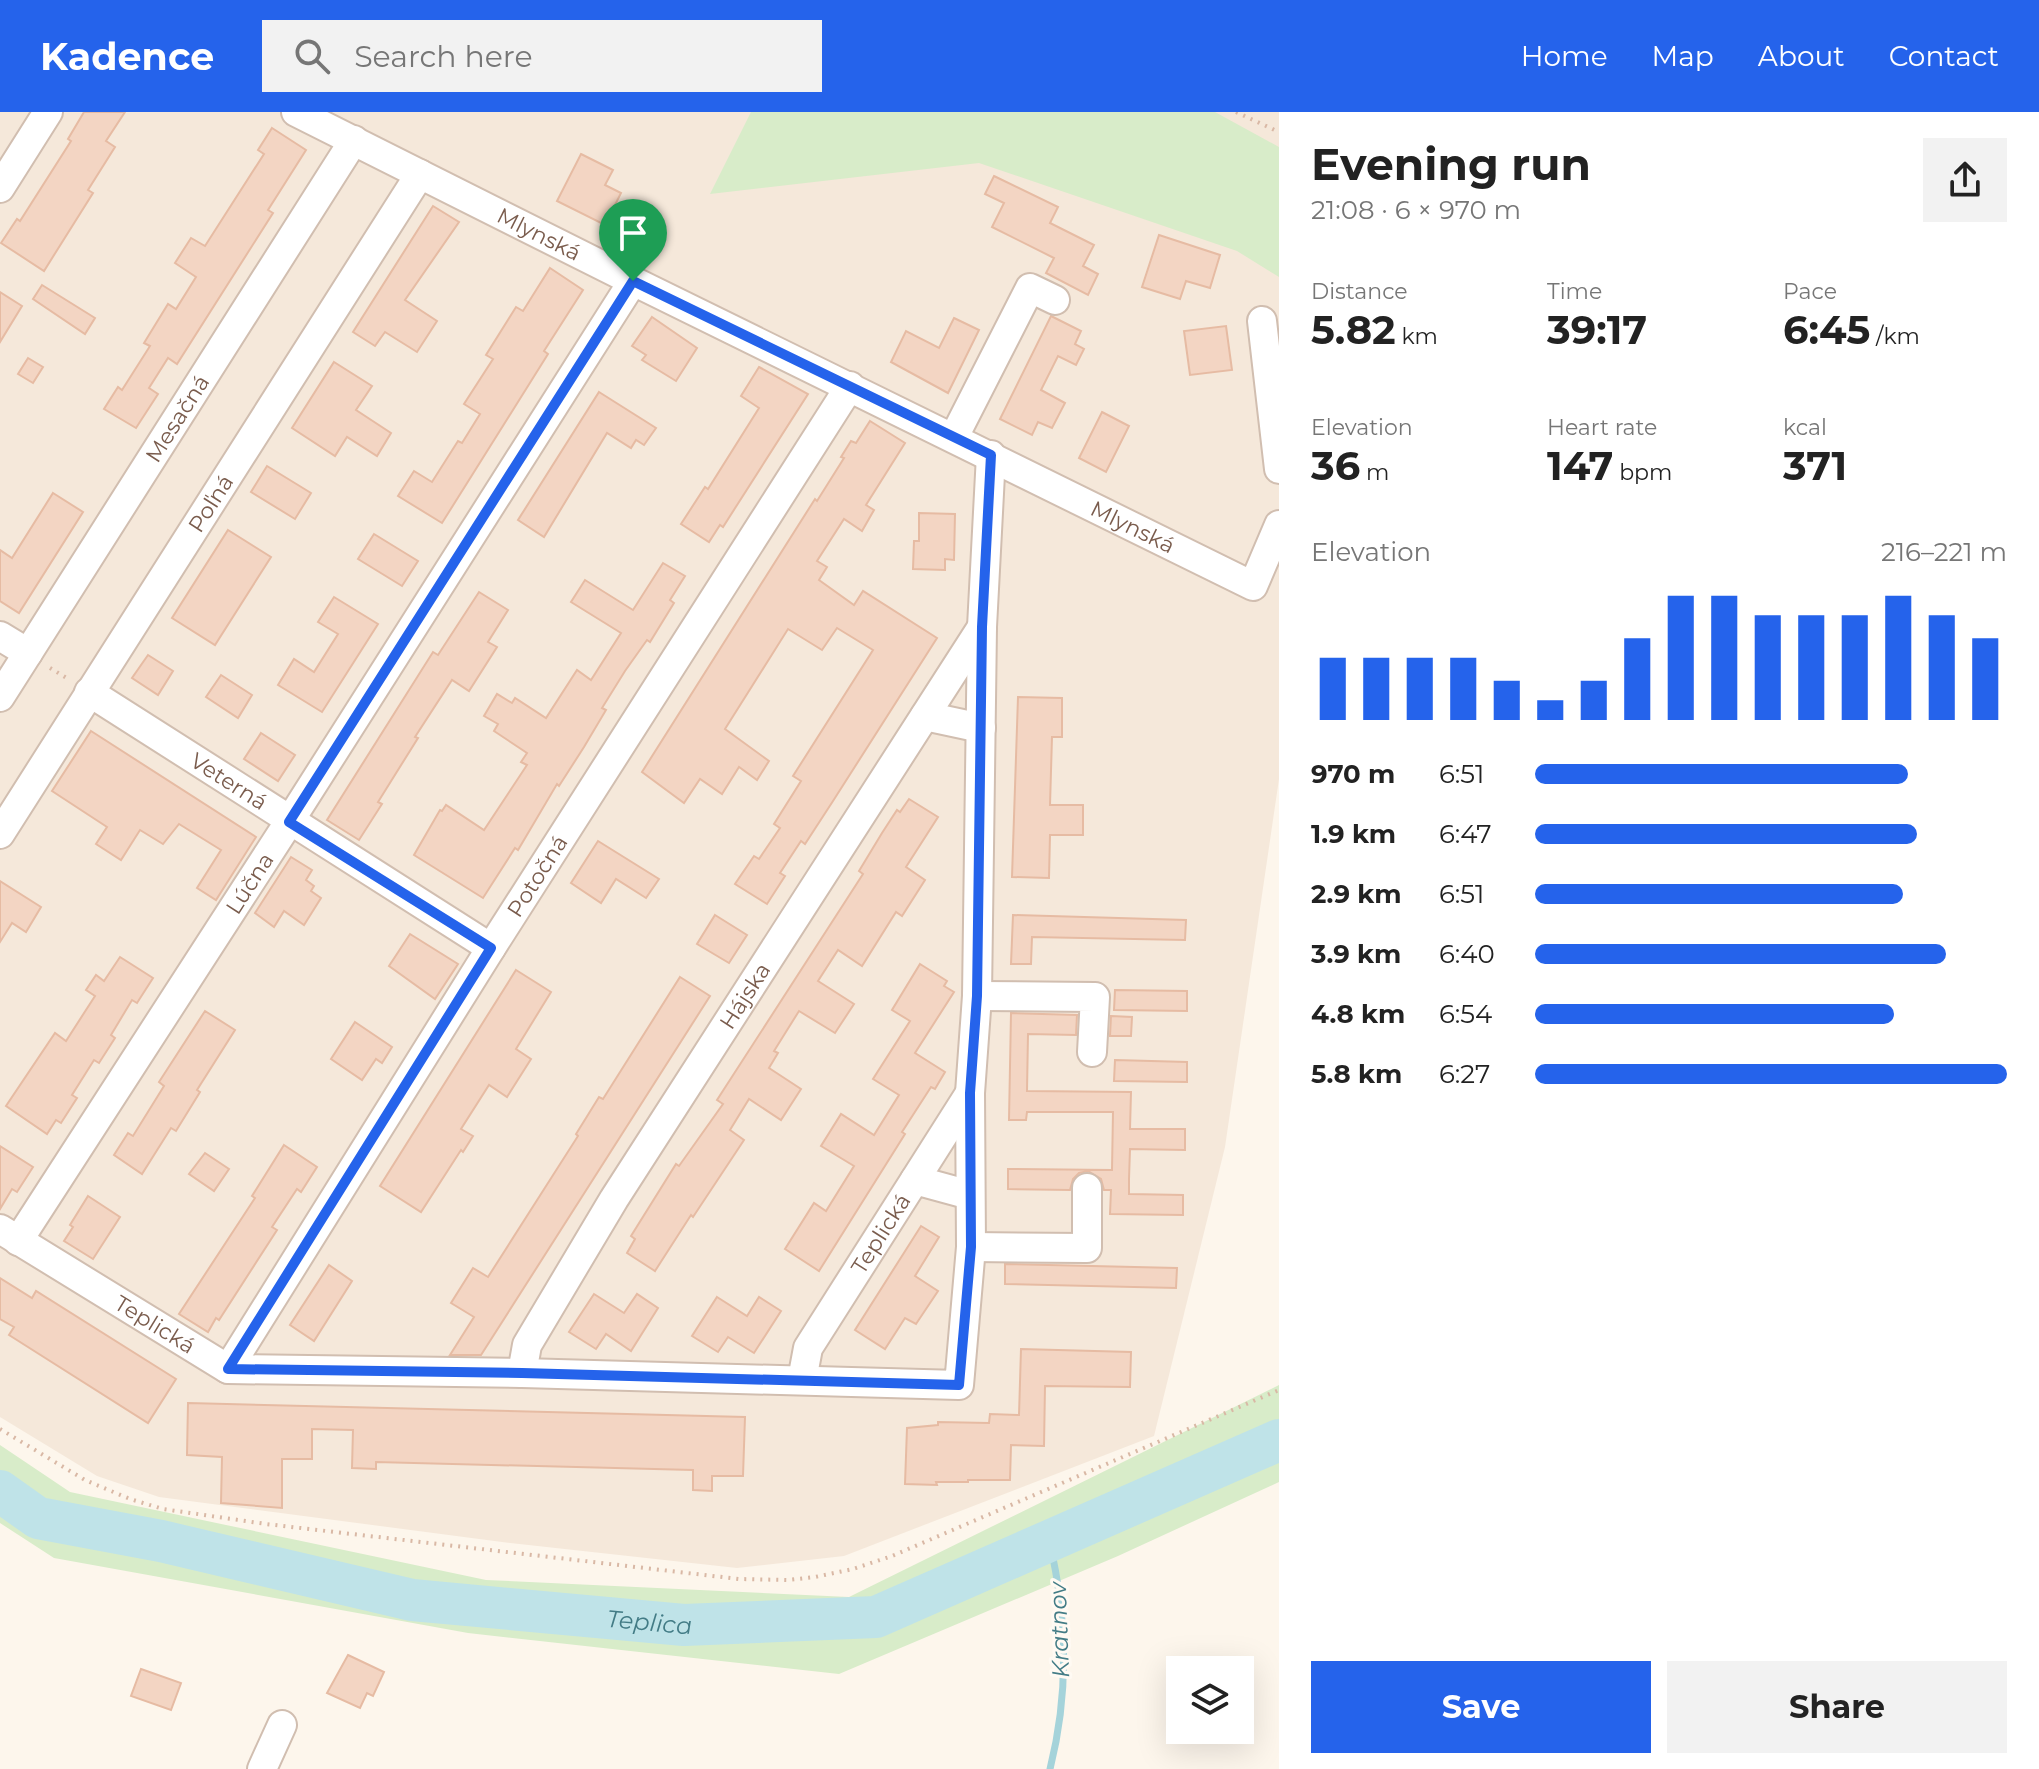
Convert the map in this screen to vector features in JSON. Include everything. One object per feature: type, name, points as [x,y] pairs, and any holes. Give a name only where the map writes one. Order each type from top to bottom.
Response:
[{"type":"street","points":[[0,188],[48,112]]},
{"type":"street","name":"Mlynská","points":[[296,112],[1253,586],[1279,525]]},
{"type":"street","name":"Mesačná","points":[[0,697],[354,140]]},
{"type":"street","name":"Poľná","points":[[0,834],[420,174]]},
{"type":"street","name":"Lúčna","points":[[9,1235],[289,822],[633,281]]},
{"type":"street","points":[[954,437],[1030,288],[1055,300]]},
{"type":"street","points":[[1262,321],[1279,469]]},
{"type":"street","name":"Potočná","points":[[228,1369],[491,948],[850,386]]},
{"type":"street","name":"Teplická","points":[[9,1235],[228,1369],[522,1373],[959,1385],[971,1247],[970,1093],[977,996],[982,627],[991,455]]},
{"type":"street","name":"Hájska","points":[[522,1373],[527,1345],[614,1199],[982,627]]},
{"type":"street","points":[[0,636],[28,653]]},
{"type":"street","name":"Veterná","points":[[89,692],[491,948]]},
{"type":"street","points":[[925,716],[981,728]]},
{"type":"street","points":[[977,996],[1095,997],[1092,1052]]},
{"type":"street","name":"Teplická","points":[[802,1380],[808,1348],[970,1093]]},
{"type":"street","points":[[915,1180],[970,1195]]},
{"type":"street","points":[[971,1247],[1087,1248],[1087,1188]]},
{"type":"street","points":[[262,1769],[282,1725]]},
{"type":"path","points":[[1236,112],[1279,132]]},
{"type":"path","points":[[28,653],[89,692]]},
{"type":"path","points":[[0,1429],[85,1480],[163,1509],[693,1575],[788,1580],[853,1569],[892,1556],[1279,1390]]},
{"type":"shaded area","points":[[0,112],[1279,112],[1279,779],[1225,1147],[1154,1436],[844,1556],[737,1568],[502,1542],[159,1497],[97,1476],[0,1417]]},
{"type":"green space","points":[[751,112],[1215,112],[1279,147],[1279,277],[1237,251],[979,163],[710,194]]},
{"type":"green space","points":[[1279,1385],[1279,1482],[1118,1556],[839,1674],[468,1633],[54,1558],[0,1523],[0,1445],[70,1492],[486,1580],[849,1597]]},
{"type":"building","points":[[84,112],[125,112],[106,141],[115,147],[88,190],[93,193],[44,271],[1,243],[17,219],[20,221],[71,141],[68,139]]},
{"type":"building","points":[[272,128],[306,150],[268,210],[273,213],[177,364],[168,358],[149,388],[158,394],[136,428],[104,409],[118,387],[122,390],[150,346],[144,343],[168,304],[176,309],[196,277],[175,263],[191,238],[205,246],[264,154],[258,150]]},
{"type":"building","points":[[581,154],[613,170],[605,185],[621,193],[605,225],[557,201]]},
{"type":"building","points":[[994,176],[1058,207],[1050,223],[1094,245],[1083,266],[1098,274],[1088,295],[1046,273],[1054,258],[992,227],[1004,203],[985,194]]},
{"type":"building","points":[[433,206],[459,222],[405,300],[437,321],[417,352],[385,332],[375,346],[353,332]]},
{"type":"building","points":[[1159,235],[1220,255],[1210,288],[1186,281],[1180,299],[1142,287]]},
{"type":"building","points":[[550,268],[583,290],[544,351],[548,354],[442,523],[398,496],[414,471],[432,482],[458,441],[462,443],[480,414],[464,404],[493,359],[486,355],[516,307],[523,311]]},
{"type":"building","points":[[42,285],[95,318],[85,334],[33,299]]},
{"type":"building","points":[[0,292],[22,306],[0,342]]},
{"type":"building","points":[[1051,316],[1081,331],[1075,344],[1084,349],[1076,365],[1058,356],[1041,390],[1065,403],[1052,428],[1038,422],[1032,435],[1000,419]]},
{"type":"building","points":[[652,317],[697,348],[676,381],[642,360],[646,355],[632,346]]},
{"type":"building","points":[[954,318],[979,330],[948,393],[891,362],[906,331],[939,348]]},
{"type":"building","points":[[1226,326],[1232,370],[1190,375],[1184,331]]},
{"type":"building","points":[[28,358],[43,367],[33,383],[18,374]]},
{"type":"building","points":[[334,362],[372,386],[356,410],[391,433],[377,456],[347,437],[335,456],[292,428]]},
{"type":"building","points":[[759,367],[808,394],[723,527],[720,525],[709,542],[681,524],[705,487],[708,489],[759,408],[741,396]]},
{"type":"building","points":[[599,392],[656,428],[644,445],[636,440],[631,448],[607,433],[544,537],[518,520]]},
{"type":"building","points":[[1102,412],[1129,426],[1106,472],[1079,458]]},
{"type":"building","points":[[870,421],[905,443],[866,505],[874,510],[862,531],[844,519],[817,561],[827,567],[819,580],[854,605],[863,591],[937,638],[805,844],[801,841],[780,873],[785,876],[767,904],[735,884],[754,856],[759,859],[780,828],[774,824],[801,781],[793,776],[873,650],[837,628],[822,650],[788,629],[725,729],[769,761],[757,780],[739,767],[722,794],[700,779],[684,803],[642,772],[815,499],[817,501],[851,441],[856,443]]},
{"type":"building","points":[[267,466],[311,493],[295,519],[251,492]]},
{"type":"building","points":[[53,493],[83,512],[19,613],[0,601],[0,550],[12,558]]},
{"type":"building","points":[[919,513],[955,514],[954,560],[945,559],[945,570],[913,569],[914,541],[919,541]]},
{"type":"building","points":[[228,530],[271,557],[215,645],[172,618]]},
{"type":"building","points":[[374,534],[418,561],[402,586],[358,559]]},
{"type":"building","points":[[663,563],[685,576],[670,600],[674,603],[650,642],[647,640],[625,671],[602,708],[606,710],[584,747],[559,786],[557,784],[518,850],[515,848],[483,898],[414,855],[446,805],[484,830],[527,765],[521,762],[527,753],[494,731],[498,724],[484,716],[497,694],[512,703],[515,698],[546,718],[577,670],[591,680],[621,633],[571,602],[585,580],[633,610]]},
{"type":"building","points":[[479,592],[508,610],[488,642],[497,647],[469,691],[452,680],[415,737],[418,738],[378,802],[382,804],[359,840],[327,820],[433,652],[438,655]]},
{"type":"building","points":[[334,597],[378,624],[322,712],[278,685],[294,659],[314,672],[338,634],[318,622]]},
{"type":"building","points":[[148,655],[173,671],[158,695],[132,678]]},
{"type":"building","points":[[221,675],[252,695],[238,718],[206,697]]},
{"type":"building","points":[[1018,697],[1062,698],[1062,737],[1052,737],[1050,805],[1083,805],[1083,835],[1050,835],[1049,878],[1012,877]]},
{"type":"building","points":[[91,731],[256,837],[216,900],[197,888],[221,850],[179,824],[163,844],[140,830],[121,860],[96,844],[107,827],[52,791]]},
{"type":"building","points":[[261,733],[295,755],[278,781],[244,759]]},
{"type":"building","points":[[909,799],[938,817],[906,867],[925,880],[902,916],[896,912],[862,966],[838,950],[818,981],[854,1004],[835,1033],[799,1011],[774,1051],[778,1053],[769,1068],[801,1089],[781,1120],[749,1099],[730,1130],[744,1140],[655,1271],[627,1253],[635,1239],[631,1236],[676,1164],[679,1166],[723,1104],[717,1100],[863,874],[859,871],[882,833],[897,810],[900,812]]},
{"type":"building","points":[[598,841],[659,879],[646,898],[616,879],[601,903],[571,883]]},
{"type":"building","points":[[291,857],[312,870],[306,880],[314,886],[311,891],[321,898],[304,925],[284,911],[274,927],[255,913]]},
{"type":"building","points":[[0,881],[41,907],[26,932],[12,923],[0,942]]},
{"type":"building","points":[[715,915],[747,935],[729,963],[697,944]]},
{"type":"building","points":[[1013,915],[1186,920],[1185,940],[1032,937],[1031,964],[1011,964]]},
{"type":"building","points":[[410,934],[458,964],[435,999],[389,966]]},
{"type":"building","points":[[120,957],[153,978],[137,1003],[132,1000],[111,1035],[115,1038],[99,1063],[94,1060],[72,1095],[77,1098],[61,1123],[56,1120],[47,1134],[6,1106],[55,1033],[66,1041],[95,996],[86,990],[96,975],[104,981]]},
{"type":"building","points":[[920,964],[947,981],[944,986],[954,992],[915,1053],[945,1072],[935,1089],[931,1087],[902,1132],[905,1134],[819,1271],[785,1249],[814,1203],[826,1211],[854,1166],[821,1146],[841,1114],[874,1135],[899,1095],[873,1079],[910,1021],[892,1010]]},
{"type":"building","points":[[516,970],[551,992],[516,1049],[531,1059],[507,1097],[489,1085],[461,1129],[473,1136],[421,1212],[380,1186]]},
{"type":"building","points":[[680,977],[710,996],[481,1355],[450,1355],[474,1317],[451,1303],[473,1268],[488,1277],[578,1136],[576,1134],[599,1097],[603,1099]]},
{"type":"building","points":[[1115,990],[1187,991],[1187,1011],[1114,1010]]},
{"type":"building","points":[[205,1011],[235,1030],[197,1090],[200,1092],[176,1131],[171,1128],[142,1174],[114,1155],[128,1133],[133,1136],[164,1086],[159,1082]]},
{"type":"building","points":[[1011,1013],[1077,1015],[1076,1035],[1028,1034],[1027,1091],[1131,1092],[1130,1129],[1185,1129],[1185,1150],[1130,1149],[1129,1179],[1129,1194],[1183,1195],[1183,1215],[1110,1214],[1111,1190],[1104,1190],[1101,1179],[1088,1171],[1079,1173],[1073,1179],[1070,1190],[1008,1189],[1008,1169],[1112,1170],[1113,1112],[1027,1112],[1026,1120],[1009,1120]]},
{"type":"building","points":[[1111,1016],[1132,1017],[1131,1036],[1110,1036]]},
{"type":"building","points":[[355,1022],[392,1047],[382,1063],[376,1059],[362,1080],[331,1059]]},
{"type":"building","points":[[1115,1060],[1187,1062],[1187,1082],[1114,1081]]},
{"type":"building","points":[[284,1145],[317,1167],[301,1192],[297,1189],[272,1227],[277,1230],[208,1332],[179,1314],[255,1198],[252,1196]]},
{"type":"building","points":[[0,1146],[33,1167],[17,1192],[12,1189],[0,1209]]},
{"type":"building","points":[[205,1153],[229,1169],[214,1191],[189,1174]]},
{"type":"building","points":[[88,1196],[120,1217],[93,1259],[64,1241]]},
{"type":"building","points":[[921,1226],[939,1237],[915,1276],[938,1291],[916,1324],[905,1318],[885,1349],[855,1330]]},
{"type":"building","points":[[1005,1264],[1177,1268],[1176,1288],[1005,1284]]},
{"type":"building","points":[[329,1265],[352,1281],[314,1341],[290,1325]]},
{"type":"building","points":[[0,1278],[32,1298],[36,1291],[176,1379],[148,1423],[9,1335],[14,1327],[0,1319]]},
{"type":"building","points":[[594,1294],[624,1313],[637,1294],[658,1308],[631,1351],[606,1334],[596,1349],[569,1332]]},
{"type":"building","points":[[717,1297],[747,1316],[759,1297],[781,1311],[754,1353],[728,1337],[718,1352],[692,1336]]},
{"type":"building","points":[[1021,1349],[1131,1352],[1130,1387],[1045,1386],[1044,1446],[1011,1445],[1010,1480],[905,1484],[907,1428],[938,1425],[938,1422],[989,1423],[990,1414],[1019,1415]]},
{"type":"building","points":[[188,1403],[745,1417],[743,1476],[712,1476],[712,1491],[693,1490],[693,1470],[376,1462],[376,1469],[352,1468],[353,1430],[312,1429],[312,1459],[282,1459],[282,1508],[221,1503],[222,1457],[187,1455]]},
{"type":"building","points":[[348,1655],[384,1672],[373,1696],[367,1693],[360,1708],[327,1693]]},
{"type":"building","points":[[141,1669],[181,1683],[171,1710],[131,1696]]},
{"type":"waterway","name":"Teplica","points":[[0,1491],[38,1518],[161,1541],[412,1600],[684,1625],[876,1617],[1279,1440]]},
{"type":"waterway","name":"Kratnov","points":[[1049,1540],[1059,1597],[1063,1654],[1060,1712],[1050,1769]]},
{"type":"route","points":[[633,281],[991,455],[982,627],[977,996],[970,1093],[971,1247],[959,1385],[522,1373],[228,1369],[491,948],[289,822],[633,281]]}]
